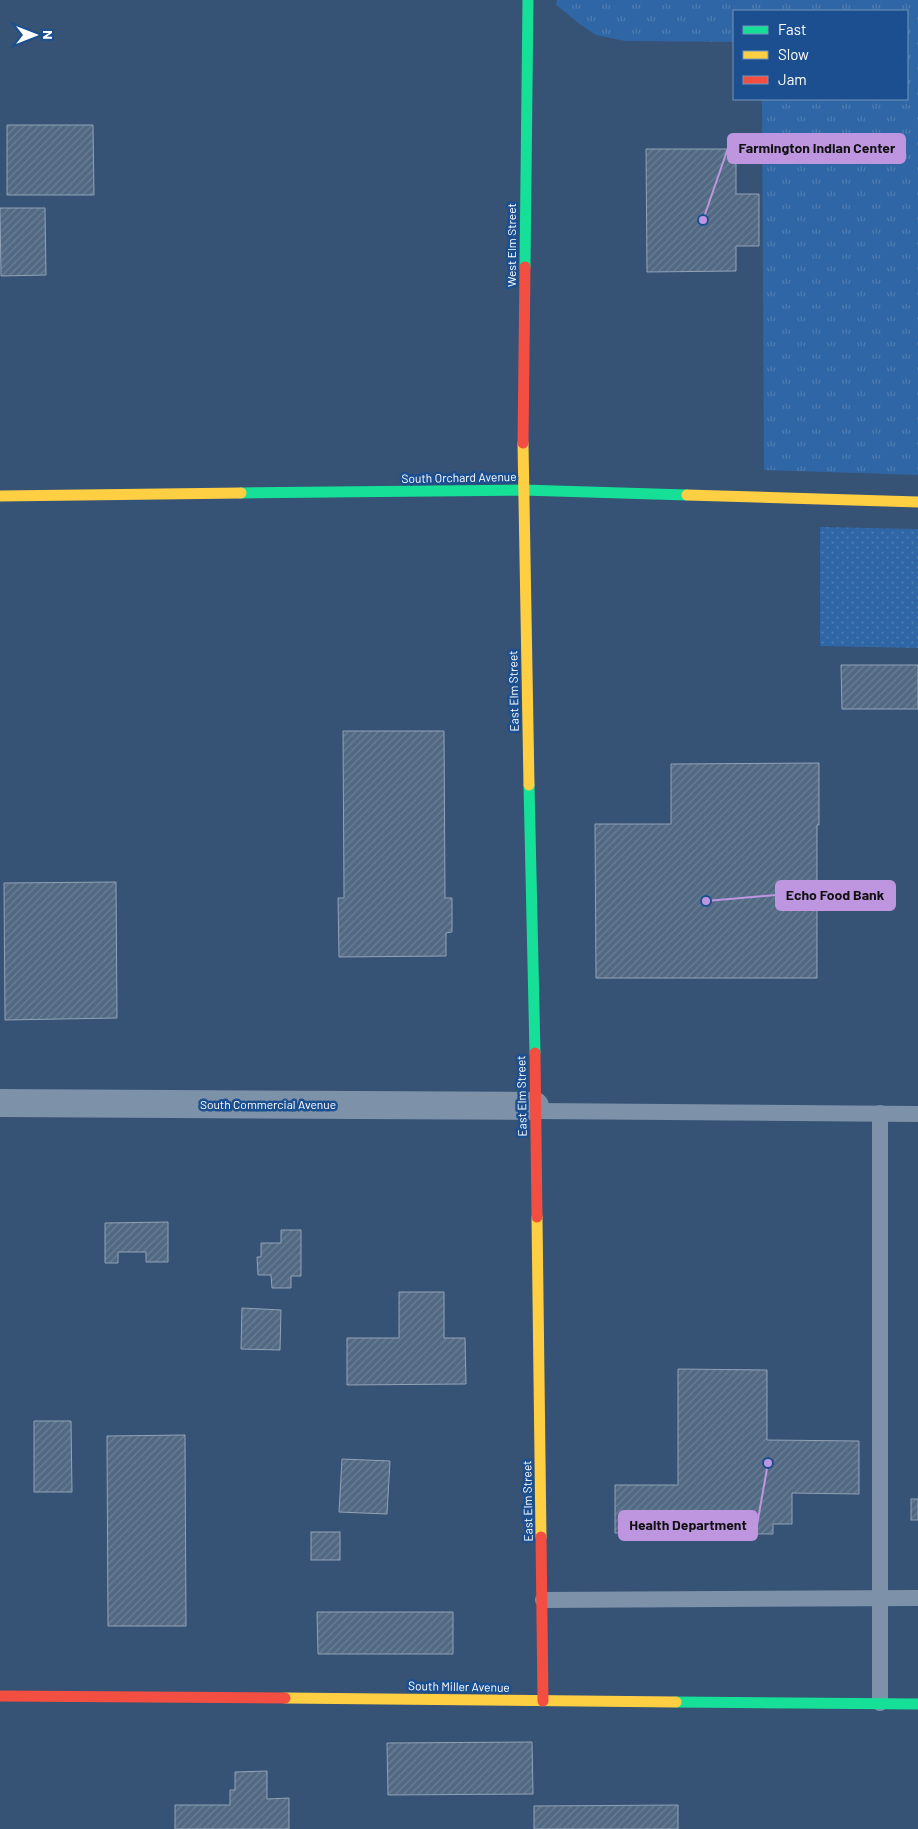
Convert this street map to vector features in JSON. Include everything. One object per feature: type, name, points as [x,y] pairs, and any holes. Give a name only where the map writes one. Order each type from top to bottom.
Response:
[{"type":"street","name":"West Elm Street","points":[[523,490],[528,0]]},
{"type":"street","name":"South Orchard Avenue","points":[[0,496],[523,490],[918,502]]},
{"type":"street","name":"East Elm Street","points":[[523,490],[535,1108],[543,1701]]},
{"type":"street","name":"South Commercial Avenue","points":[[0,1103],[535,1108]]},
{"type":"street","name":"South Miller Avenue","points":[[0,1696],[918,1704]]},
{"type":"lane","points":[[535,1108],[918,1114]]},
{"type":"lane","points":[[880,1113],[880,1703]]},
{"type":"lane","points":[[543,1600],[918,1598]]},
{"type":"green space","points":[[557,0],[918,0],[918,475],[764,470],[762,100],[908,100],[908,10],[733,10],[733,42],[625,41],[596,35],[556,5]]},
{"type":"green space","points":[[820,527],[918,529],[918,648],[820,646]]},
{"type":"building","points":[[7,125],[93,125],[94,195],[7,195]]},
{"type":"building","points":[[646,149],[736,149],[736,194],[759,194],[759,246],[736,246],[736,271],[647,272]]},
{"type":"building","points":[[0,208],[45,208],[46,275],[1,276]]},
{"type":"building","points":[[841,665],[918,665],[918,709],[842,709]]},
{"type":"building","points":[[343,731],[444,731],[445,898],[452,898],[452,932],[446,933],[446,956],[339,957],[338,898],[344,898]]},
{"type":"building","points":[[819,763],[817,978],[596,978],[595,824],[671,824],[671,764]]},
{"type":"building","points":[[116,882],[117,1018],[5,1020],[4,883]]},
{"type":"building","points":[[168,1222],[168,1262],[146,1262],[146,1252],[118,1252],[118,1263],[105,1263],[105,1223]]},
{"type":"building","points":[[281,1230],[301,1230],[301,1276],[291,1276],[291,1288],[272,1288],[271,1275],[258,1275],[257,1257],[261,1257],[261,1243],[281,1243]]},
{"type":"building","points":[[399,1292],[444,1292],[444,1338],[465,1338],[466,1384],[347,1385],[347,1338],[399,1338]]},
{"type":"building","points":[[242,1308],[281,1310],[280,1350],[241,1349]]},
{"type":"building","points":[[678,1369],[767,1370],[767,1440],[859,1441],[859,1494],[792,1493],[792,1524],[773,1524],[773,1534],[615,1533],[615,1485],[678,1485]]},
{"type":"building","points":[[34,1421],[71,1421],[72,1492],[34,1492]]},
{"type":"building","points":[[185,1435],[186,1626],[108,1626],[107,1436]]},
{"type":"building","points":[[342,1459],[390,1461],[387,1514],[339,1512]]},
{"type":"building","points":[[911,1499],[918,1499],[918,1520],[911,1520]]},
{"type":"building","points":[[311,1532],[340,1532],[340,1560],[311,1560]]},
{"type":"building","points":[[317,1612],[453,1612],[453,1654],[318,1654]]},
{"type":"building","points":[[532,1742],[533,1794],[388,1795],[387,1743]]},
{"type":"building","points":[[267,1771],[267,1799],[289,1798],[289,1829],[175,1829],[175,1805],[230,1805],[230,1790],[235,1790],[235,1772]]},
{"type":"building","points":[[678,1805],[678,1829],[534,1829],[534,1806]]},
{"type":"traffic: fast","points":[[525,267],[528,0]]},
{"type":"traffic: fast","points":[[241,493],[523,490],[687,495]]},
{"type":"traffic: fast","points":[[529,785],[535,1053]]},
{"type":"traffic: fast","points":[[676,1702],[918,1704]]},
{"type":"traffic: slow","points":[[523,443],[529,785]]},
{"type":"traffic: slow","points":[[0,496],[241,493]]},
{"type":"traffic: slow","points":[[687,495],[918,502]]},
{"type":"traffic: slow","points":[[537,1217],[541,1537]]},
{"type":"traffic: slow","points":[[285,1698],[676,1702]]},
{"type":"traffic: jam","points":[[523,443],[525,267]]},
{"type":"traffic: jam","points":[[535,1053],[537,1217]]},
{"type":"traffic: jam","points":[[541,1537],[543,1701]]},
{"type":"traffic: jam","points":[[0,1696],[285,1698]]},
{"type":"place","name":"Farmington Indian Center","points":[[703,220]]},
{"type":"place","name":"Echo Food Bank","points":[[706,901]]},
{"type":"place","name":"Health Department","points":[[768,1463]]}]
